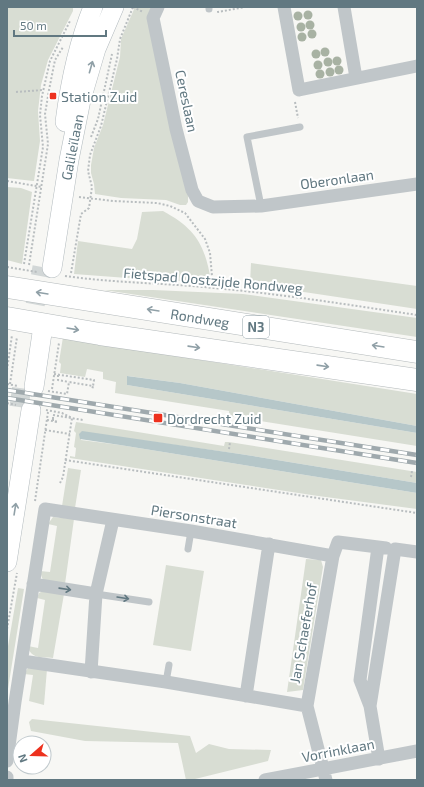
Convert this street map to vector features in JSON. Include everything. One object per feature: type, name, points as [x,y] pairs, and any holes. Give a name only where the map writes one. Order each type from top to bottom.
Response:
[{"type":"highway","name":"Rondweg","points":[[7,287],[417,352]]},
{"type":"highway","name":"N3","points":[[22,330],[100,334],[417,380]]},
{"type":"street","name":"Galileïlaan","points":[[42,269],[68,97],[78,49],[93,7]]},
{"type":"street","name":"Galileïlaan","points":[[42,269],[69,160],[81,100],[96,49],[114,7]]},
{"type":"street","name":"Cereslaan","points":[[158,7],[153,18],[176,128],[192,190],[198,201]]},
{"type":"street","points":[[284,7],[299,90],[417,66]]},
{"type":"street","points":[[344,7],[356,78]]},
{"type":"street","name":"Oberonlaan","points":[[198,201],[213,207],[260,206],[417,184]]},
{"type":"street","points":[[22,330],[34,387]]},
{"type":"street","points":[[7,486],[25,409],[7,562]]},
{"type":"street","name":"Piersonstraat","points":[[7,761],[45,509],[191,531],[333,556]]},
{"type":"street","points":[[91,672],[96,594],[114,520]]},
{"type":"street","name":"Jan Schaeferhof","points":[[325,774],[307,706],[333,556],[338,542],[417,552]]},
{"type":"street","points":[[246,696],[269,544]]},
{"type":"street","points":[[378,547],[360,680],[370,706],[379,758]]},
{"type":"street","points":[[370,706],[395,549]]},
{"type":"street","points":[[33,584],[96,594]]},
{"type":"street","points":[[22,661],[166,682],[307,706]]},
{"type":"street","name":"Vorrinklaan","points":[[265,780],[325,774],[379,758],[417,751]]},
{"type":"lane","points":[[260,206],[247,137],[300,127]]},
{"type":"lane","points":[[188,549],[191,531]]},
{"type":"lane","points":[[96,594],[149,602]]},
{"type":"lane","points":[[166,682],[169,665]]},
{"type":"path","points":[[71,273],[81,214],[89,208],[91,199],[92,187],[88,171],[90,155],[101,126],[117,59],[120,39],[133,7]]},
{"type":"path","points":[[209,8],[218,8],[218,12],[245,7]]},
{"type":"path","points":[[42,269],[37,186],[43,147],[40,115],[43,90],[50,61],[70,20]]},
{"type":"path","name":"Galileïlaan","points":[[90,138],[98,119],[112,53]]},
{"type":"path","points":[[16,92],[43,90]]},
{"type":"path","points":[[299,90],[294,91],[300,127]]},
{"type":"path","points":[[7,181],[37,186]]},
{"type":"path","name":"Galileïlaan","points":[[37,186],[42,187],[42,269]]},
{"type":"path","points":[[77,197],[113,201],[157,203],[170,206],[185,214],[205,239],[210,253],[213,288]]},
{"type":"path","name":"Fietspad Oostzijde Rondweg","points":[[7,267],[42,269],[93,280],[213,288],[271,294],[417,315]]},
{"type":"path","points":[[7,370],[8,352],[22,330]]},
{"type":"path","points":[[22,330],[34,387]]},
{"type":"path","points":[[34,387],[54,374],[60,341]]},
{"type":"path","points":[[54,374],[94,380],[92,390]]},
{"type":"path","points":[[58,375],[58,380],[93,386]]},
{"type":"path","points":[[34,387],[67,394],[69,382]]},
{"type":"path","points":[[50,411],[62,413],[72,418]]},
{"type":"path","points":[[47,420],[58,422],[53,421],[53,415],[83,420]]},
{"type":"path","points":[[60,483],[72,418]]},
{"type":"path","points":[[45,430],[70,434]]},
{"type":"path","points":[[229,449],[230,442]]},
{"type":"path","points":[[65,460],[417,513]]},
{"type":"path","points":[[411,477],[412,471]]},
{"type":"path","points":[[7,629],[16,582]]},
{"type":"shaded area","points":[[7,7],[73,7],[73,11],[48,60],[41,85],[38,111],[40,141],[34,181],[7,178]]},
{"type":"shaded area","points":[[135,7],[153,7],[188,190],[188,202],[186,205],[180,205],[166,200],[121,198],[95,194],[91,173],[94,148],[103,125],[120,57],[121,39]]},
{"type":"shaded area","points":[[7,187],[21,188],[32,192],[22,264],[7,260]]},
{"type":"shaded area","points":[[163,211],[184,224],[197,239],[206,257],[211,281],[167,281],[74,274],[78,241],[132,249],[137,239],[142,212]]},
{"type":"shaded area","points":[[251,263],[417,286],[417,309],[250,284]]},
{"type":"shaded area","points":[[104,290],[153,290],[243,294],[417,318],[417,337]]},
{"type":"shaded area","points":[[63,337],[417,394],[417,426],[180,383],[128,376],[127,385],[417,433],[417,446],[229,416],[229,411],[115,393],[116,382],[103,379],[103,372],[87,369],[85,377],[60,373],[61,364],[59,362]]},
{"type":"shaded area","points":[[127,376],[180,383],[417,426],[417,433],[127,385]]},
{"type":"shaded area","points":[[76,422],[224,446],[225,442],[229,442],[417,472],[417,483],[240,454],[82,432],[81,440],[417,493],[417,509],[318,496],[70,458],[70,456],[75,457],[76,448],[74,447],[76,433],[74,431]]},
{"type":"shaded area","points":[[82,431],[240,454],[417,483],[417,493],[80,439],[79,434]]},
{"type":"shaded area","points":[[68,468],[81,470],[75,508],[62,506]]},
{"type":"shaded area","points":[[53,517],[74,519],[65,584],[45,581],[42,578],[40,571],[50,572],[57,526],[48,524]]},
{"type":"shaded area","points":[[306,559],[321,560],[323,567],[303,690],[287,692]]},
{"type":"shaded area","points":[[166,565],[204,571],[191,651],[153,645]]},
{"type":"shaded area","points":[[18,588],[24,589],[7,695],[7,652]]},
{"type":"shaded area","points":[[43,591],[64,594],[53,658],[34,655],[29,650],[28,646],[38,648],[45,600],[37,598],[39,593]]},
{"type":"shaded area","points":[[28,668],[47,669],[44,705],[29,701],[33,675],[24,674]]},
{"type":"shaded area","points":[[32,719],[190,736],[196,753],[209,744],[229,749],[271,750],[268,761],[186,780],[178,743],[85,741],[31,731],[29,722]]},
{"type":"tunnel","points":[[30,333],[42,267]]},
{"type":"tunnel","points":[[19,407],[22,385]]},
{"type":"railway","points":[[7,390],[417,455]]},
{"type":"railway","points":[[7,398],[417,463]]},
{"type":"place","name":"Station Zuid","points":[[53,96]]},
{"type":"place","name":"Dordrecht Zuid","points":[[158,418]]}]
